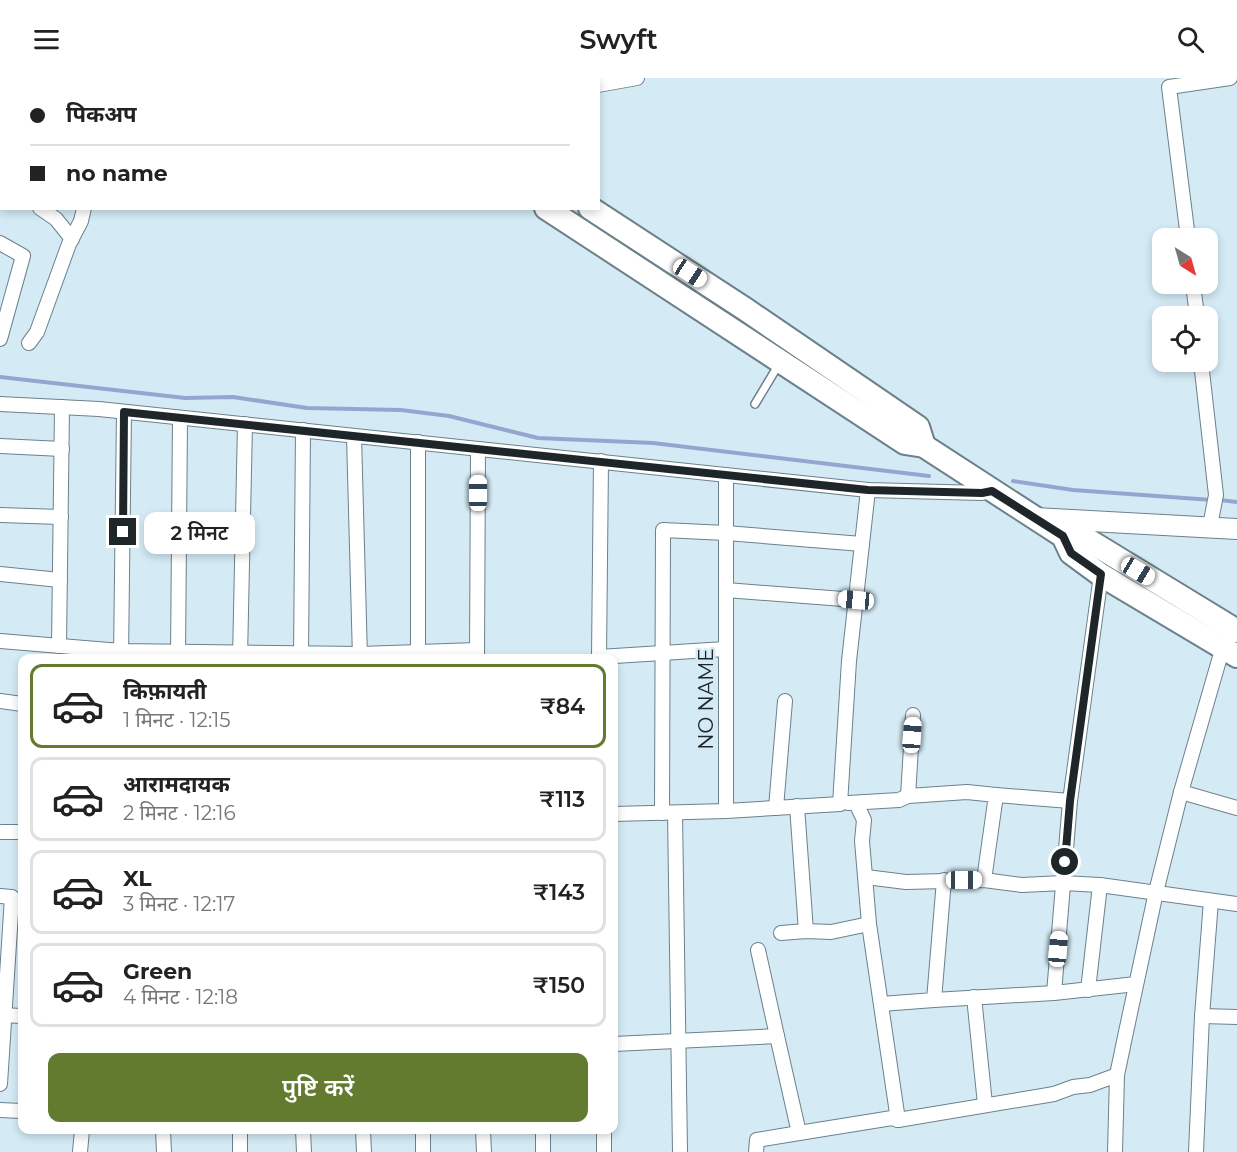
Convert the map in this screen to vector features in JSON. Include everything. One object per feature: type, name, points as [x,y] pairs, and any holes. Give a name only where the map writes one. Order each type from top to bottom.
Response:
[{"type":"main road","points":[[549,210],[905,443],[924,446],[1063,536],[1083,537],[1232,640]]},
{"type":"main road","points":[[585,233],[594,211],[918,427],[924,446]]},
{"type":"main road","points":[[1063,536],[1071,553],[1101,574],[1232,640]]},
{"type":"street","points":[[600,85],[637,78]]},
{"type":"street","points":[[1187,228],[1169,87],[1230,78]]},
{"type":"street","points":[[43,210],[56,219],[72,239]]},
{"type":"street","points":[[29,344],[38,332],[84,210]]},
{"type":"street","points":[[0,243],[24,256],[0,339]]},
{"type":"street","points":[[1203,372],[1216,495],[1210,526]]},
{"type":"street","points":[[0,404],[124,412],[868,490],[982,493],[992,491]]},
{"type":"street","points":[[59,646],[62,407]]},
{"type":"street","points":[[121,654],[124,412]]},
{"type":"street","points":[[178,654],[180,418]]},
{"type":"street","points":[[240,654],[245,424]]},
{"type":"street","points":[[301,654],[303,430]]},
{"type":"street","points":[[354,436],[360,654]]},
{"type":"street","points":[[418,442],[418,654]]},
{"type":"street","points":[[0,446],[62,449]]},
{"type":"street","points":[[477,654],[478,448]]},
{"type":"street","points":[[599,654],[601,461]]},
{"type":"street","name":"NO NAME","points":[[726,474],[726,811]]},
{"type":"street","points":[[840,804],[849,661],[868,490]]},
{"type":"street","points":[[0,515],[61,517]]},
{"type":"street","points":[[1035,518],[1237,529]]},
{"type":"street","points":[[680,1152],[664,653],[663,530],[726,532],[862,544]]},
{"type":"street","points":[[0,574],[60,580]]},
{"type":"street","points":[[1054,993],[1070,801],[1101,574]]},
{"type":"street","points":[[726,590],[856,600]]},
{"type":"street","points":[[1115,1152],[1117,1075],[1156,892],[1181,792],[1232,640]]},
{"type":"street","points":[[0,641],[114,654]]},
{"type":"street","points":[[618,657],[726,649]]},
{"type":"street","points":[[0,701],[18,703]]},
{"type":"street","points":[[776,808],[785,701]]},
{"type":"street","points":[[908,796],[913,715]]},
{"type":"street","points":[[618,814],[726,811],[840,804],[967,792],[1070,801]]},
{"type":"street","points":[[1181,792],[1237,808]]},
{"type":"street","points":[[984,880],[996,795]]},
{"type":"street","points":[[855,803],[864,820],[862,841],[869,924],[898,1120]]},
{"type":"street","points":[[797,806],[806,931]]},
{"type":"street","points":[[2,832],[18,832]]},
{"type":"street","points":[[866,877],[906,882],[984,880],[1022,885],[1063,883],[1100,885],[1237,904]]},
{"type":"street","points":[[934,1000],[944,880]]},
{"type":"street","points":[[1088,990],[1100,885]]},
{"type":"street","points":[[0,1084],[2,1015],[12,897]]},
{"type":"street","points":[[1196,1152],[1210,901]]},
{"type":"street","points":[[782,933],[831,932],[869,924]]},
{"type":"street","points":[[758,950],[799,1133]]},
{"type":"street","points":[[881,1004],[1054,993],[1136,984]]},
{"type":"street","points":[[974,997],[985,1104]]},
{"type":"street","points":[[2,1015],[18,1016]]},
{"type":"street","points":[[1202,1016],[1237,1017]]},
{"type":"street","points":[[618,1044],[777,1036]]},
{"type":"street","points":[[756,1152],[757,1140],[892,1118],[898,1120],[1054,1094],[1117,1075]]},
{"type":"street","points":[[0,1110],[18,1111]]},
{"type":"street","points":[[80,1152],[82,1134]]},
{"type":"street","points":[[163,1134],[164,1152]]},
{"type":"street","points":[[240,1134],[240,1152]]},
{"type":"street","points":[[303,1134],[304,1152]]},
{"type":"street","points":[[363,1134],[364,1152]]},
{"type":"street","points":[[423,1134],[423,1152]]},
{"type":"street","points":[[483,1134],[484,1152]]},
{"type":"street","points":[[543,1134],[543,1152]]},
{"type":"street","points":[[604,1134],[604,1152]]},
{"type":"lane","points":[[755,404],[792,341]]},
{"type":"waterway","points":[[0,377],[185,398],[233,397],[307,408],[401,410],[449,416],[538,438],[653,443],[929,476]]},
{"type":"waterway","points":[[1013,481],[1073,490],[1212,500]]},
{"type":"waterway","points":[[1220,500],[1237,502]]},
{"type":"route","points":[[123,532],[124,412],[868,490],[982,493],[992,491],[1063,536],[1071,553],[1101,574],[1070,801],[1065,862]]}]
